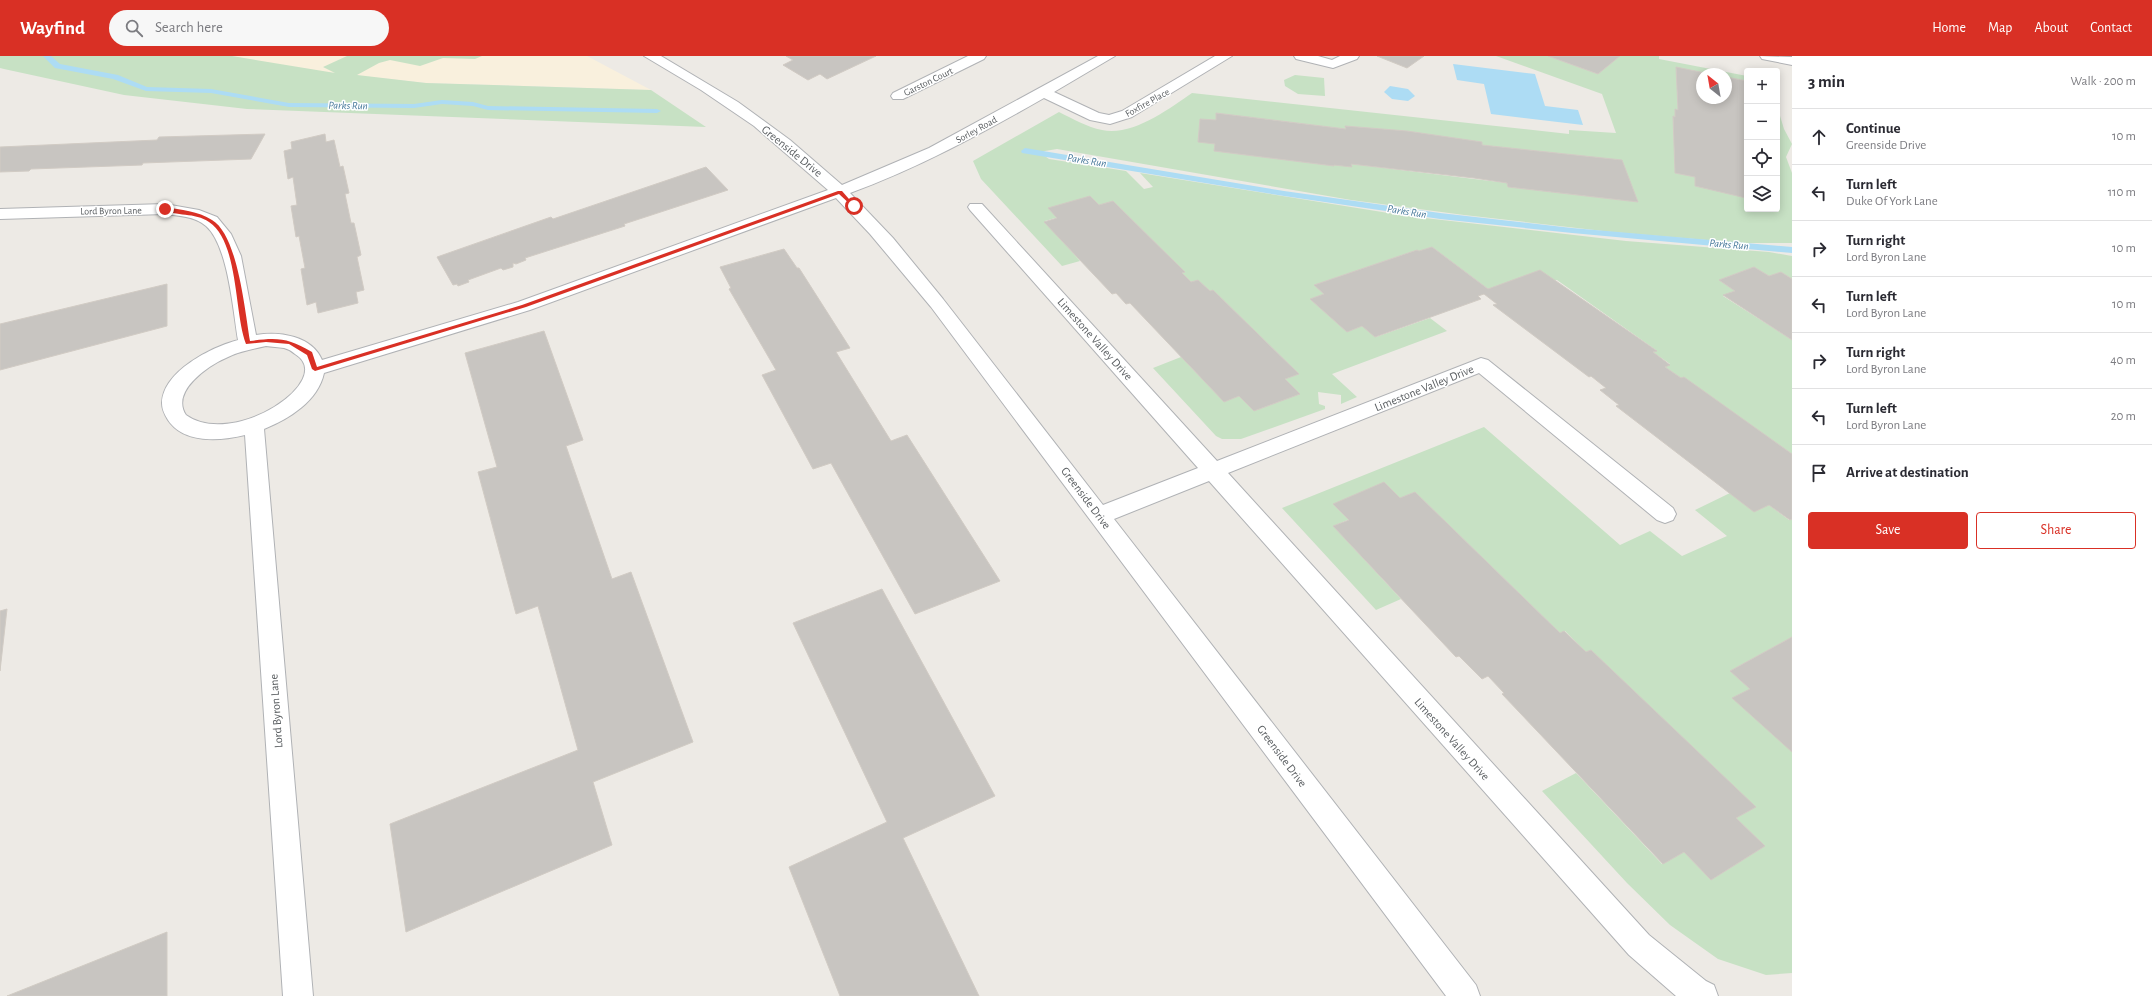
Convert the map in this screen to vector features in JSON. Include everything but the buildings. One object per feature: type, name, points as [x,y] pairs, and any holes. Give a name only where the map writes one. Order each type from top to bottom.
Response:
[{"type":"street","name":"Greenside Drive","points":[[651,56],[700,84],[790,148],[840,192],[878,231],[937,303],[1099,516],[1458,994]]},
{"type":"street","name":"Garston Court","points":[[898,96],[979,56]]},
{"type":"street","name":"Sorley Road","points":[[315,369],[524,306],[840,192],[902,168],[968,134],[1108,56]]},
{"type":"street","name":"Foxfire Place","points":[[1042,92],[1095,117],[1110,120],[1127,114],[1225,56]]},
{"type":"street","points":[[1301,56],[1333,64],[1352,56]]},
{"type":"street","points":[[1767,56],[1792,61]]},
{"type":"street","name":"Limestone Valley Drive","points":[[976,207],[1639,946],[1695,992],[1703,996]]},
{"type":"street","name":"Lord Byron Lane","points":[[0,214],[165,209],[193,213],[211,221],[223,234],[232,256],[248,343]]},
{"type":"street","points":[[266,340],[290,342],[310,354],[315,369],[311,384],[299,400],[278,415],[254,426],[220,433],[194,430],[178,421],[172,407],[176,388],[195,366],[218,353],[248,343],[266,340]]},
{"type":"street","name":"Limestone Valley Drive","points":[[1099,516],[1481,365],[1665,514]]},
{"type":"street","name":"Lord Byron Lane","points":[[254,426],[298,996]]},
{"type":"shaded area","points":[[232,56],[587,56],[651,90],[426,83],[307,70]]},
{"type":"green space","points":[[0,56],[232,56],[335,73],[323,67],[347,56],[482,56],[475,59],[443,58],[420,66],[390,60],[379,63],[357,75],[426,83],[651,90],[706,127],[247,109],[124,95],[0,68]]},
{"type":"green space","points":[[1496,56],[1548,56],[1598,74],[1620,56],[1659,56],[1659,59],[1706,68],[1696,68],[1696,72],[1676,68],[1678,110],[1675,110],[1675,117],[1673,116],[1675,173],[1695,177],[1695,186],[1744,197],[1744,212],[1780,212],[1780,116],[1784,129],[1792,144],[1786,157],[1792,173],[1792,243],[1742,243],[1612,232],[1464,215],[1351,200],[1057,149],[1039,152],[1049,159],[1126,171],[1144,189],[1153,187],[1140,173],[1407,216],[1626,241],[1769,252],[1792,256],[1792,279],[1781,272],[1769,276],[1754,267],[1719,280],[1735,291],[1723,296],[1792,340],[1792,454],[1665,367],[1670,364],[1653,352],[1656,350],[1557,280],[1488,289],[1432,247],[1419,251],[1417,250],[1314,285],[1324,294],[1310,299],[1347,332],[1362,326],[1376,337],[1430,318],[1447,331],[1332,374],[1357,397],[1341,404],[1341,395],[1318,392],[1319,404],[1325,406],[1325,409],[1241,439],[1222,439],[1216,436],[1153,368],[1181,357],[1224,402],[1239,396],[1254,411],[1299,394],[1285,379],[1299,374],[1213,290],[1210,291],[1198,280],[1191,282],[1182,273],[1185,272],[1113,201],[1045,221],[1080,261],[1062,266],[981,179],[973,161],[1059,112],[1096,129],[1113,131],[1137,126],[1161,114],[1192,93],[1569,134],[1569,130],[1616,133],[1602,94]],"holes":[[[1216,113],[1346,129],[1346,126],[1407,131],[1481,142],[1482,145],[1621,160],[1638,202],[1508,187],[1507,183],[1351,164],[1351,166],[1334,166],[1215,151],[1215,144],[1198,141],[1200,119],[1216,120]]]},
{"type":"green space","points":[[1732,73],[1744,75],[1744,80],[1732,78]]},
{"type":"green space","points":[[1295,75],[1324,78],[1325,96],[1298,94],[1285,86],[1284,80]]},
{"type":"green space","points":[[1484,427],[1620,545],[1650,531],[1682,556],[1727,536],[1695,510],[1730,493],[1769,505],[1789,520],[1792,519],[1792,637],[1730,671],[1750,689],[1792,752],[1792,973],[1766,975],[1718,959],[1670,925],[1627,883],[1542,791],[1576,773],[1662,864],[1684,852],[1711,880],[1765,846],[1736,818],[1755,807],[1591,650],[1586,652],[1565,631],[1560,633],[1415,492],[1333,526],[1401,599],[1376,610],[1282,508]]},
{"type":"water","points":[[1453,64],[1535,74],[1545,106],[1578,110],[1583,125],[1491,114],[1484,84],[1457,80]]},
{"type":"water","points":[[1390,86],[1408,89],[1415,96],[1408,101],[1392,99],[1384,92]]},
{"type":"waterway","name":"Parks Run","points":[[47,56],[58,66],[115,77],[146,89],[211,91],[289,105],[414,106],[442,102],[473,104],[488,108],[657,111]]},
{"type":"waterway","name":"Parks Run","points":[[1025,151],[1284,193],[1440,216],[1572,231],[1792,250]]},
{"type":"route","points":[[165,209],[193,213],[211,221],[223,234],[232,256],[248,343],[266,340],[290,342],[310,354],[315,369],[524,306],[840,192],[854,206]]}]
